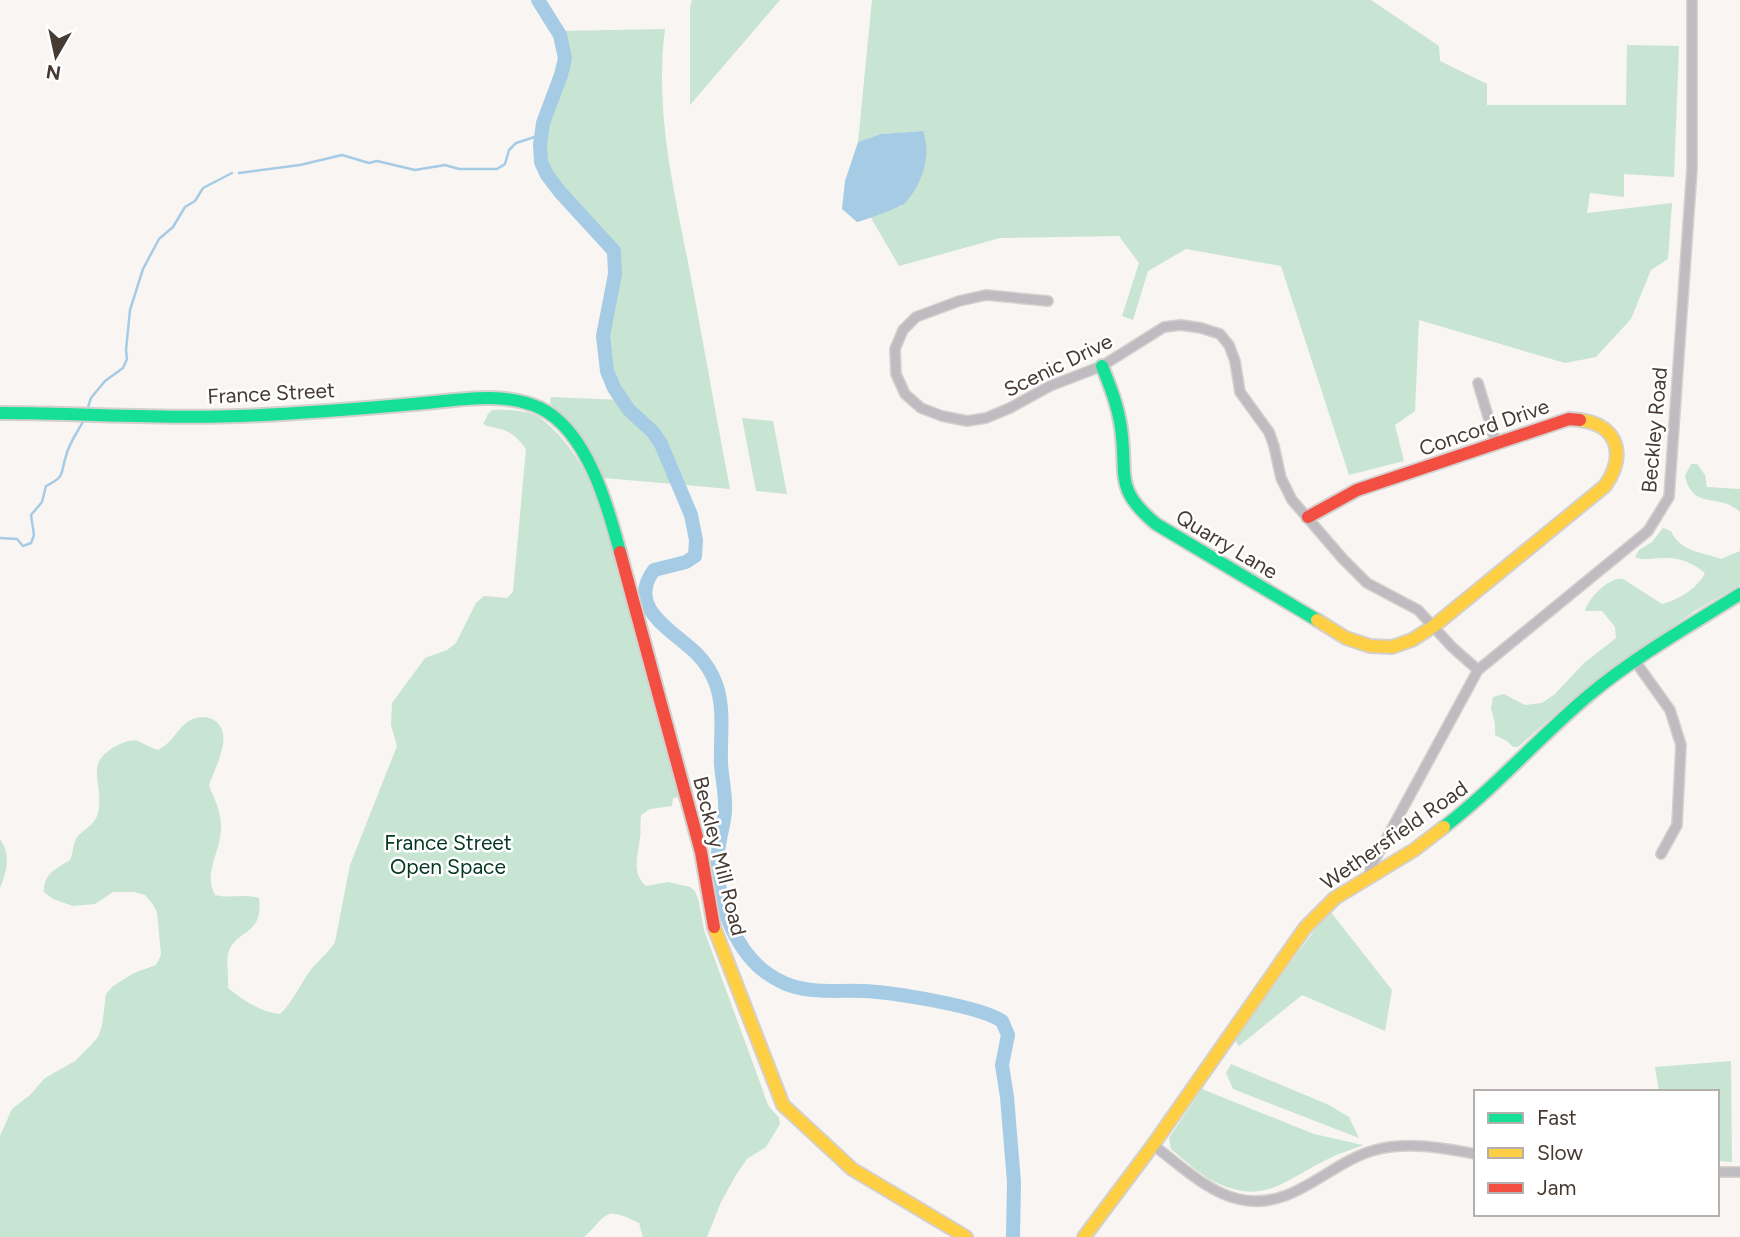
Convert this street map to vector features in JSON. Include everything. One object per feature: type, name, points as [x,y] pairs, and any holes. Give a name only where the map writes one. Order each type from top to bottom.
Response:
[{"type":"street","name":"Beckley Road","points":[[1369,876],[1371,866],[1478,670],[1648,531],[1668,497],[1692,169],[1692,0]]},
{"type":"street","name":"Scenic Drive","points":[[1048,302],[986,295],[959,301],[916,317],[903,330],[895,349],[896,374],[905,394],[921,408],[942,416],[967,421],[978,419],[1010,408],[1050,386],[1102,366],[1164,327],[1181,325],[1220,334],[1229,345],[1235,361],[1240,392],[1269,432],[1286,491],[1343,559],[1367,583],[1419,610],[1452,647],[1478,670]]},
{"type":"street","name":"Quarry Lane","points":[[1102,366],[1119,417],[1123,484],[1128,497],[1140,512],[1361,645],[1375,648],[1404,645],[1434,626]]},
{"type":"street","points":[[1478,383],[1496,443]]},
{"type":"street","name":"France Street","points":[[0,413],[150,417],[244,416],[480,399],[511,401],[543,409]]},
{"type":"street","name":"Beckley Mill Road","points":[[543,409],[559,422],[587,459],[608,506],[701,852],[712,922],[783,1105],[852,1169],[967,1237]]},
{"type":"street","name":"Concord Drive","points":[[1308,517],[1357,490],[1569,419],[1585,420],[1606,429],[1617,452],[1613,477],[1434,626]]},
{"type":"street","name":"Wethersfield Road","points":[[1084,1237],[1153,1145],[1305,928],[1335,898],[1414,850],[1476,802],[1589,695],[1635,661],[1740,594]]},
{"type":"street","points":[[1635,661],[1670,710],[1681,745],[1677,825],[1661,854]]},
{"type":"street","points":[[1153,1145],[1221,1193],[1253,1202],[1291,1195],[1337,1166],[1374,1150],[1418,1145],[1474,1154]]},
{"type":"street","points":[[1719,1172],[1740,1172]]},
{"type":"green space","points":[[692,0],[780,0],[690,105],[690,7]]},
{"type":"green space","points":[[872,0],[1371,0],[1439,46],[1440,61],[1487,84],[1487,105],[1626,105],[1627,45],[1679,46],[1674,177],[1624,174],[1624,197],[1590,193],[1587,213],[1672,203],[1668,259],[1651,270],[1631,319],[1596,357],[1565,363],[1419,320],[1415,411],[1395,425],[1404,461],[1349,475],[1281,266],[1186,249],[1148,271],[1133,320],[1122,316],[1139,263],[1119,236],[1000,238],[899,266],[870,216],[902,206],[922,131],[881,134],[858,142]]},
{"type":"green space","points":[[665,29],[662,87],[667,144],[730,489],[604,478],[588,446],[550,403],[551,397],[622,400],[609,375],[603,348],[603,329],[616,279],[616,260],[606,241],[557,190],[544,168],[541,156],[542,130],[557,88],[563,60],[563,45],[558,31]]},
{"type":"green space","name":"France Street Open Space","points":[[492,410],[523,412],[539,417],[561,437],[593,488],[614,548],[682,797],[673,798],[672,806],[650,809],[641,815],[638,875],[646,886],[668,882],[690,887],[695,891],[704,930],[768,1105],[779,1118],[780,1124],[766,1147],[747,1159],[736,1175],[721,1202],[707,1237],[643,1237],[639,1223],[612,1214],[602,1218],[584,1237],[0,1237],[0,1136],[12,1109],[30,1095],[45,1078],[75,1061],[98,1037],[106,994],[113,986],[134,973],[156,965],[161,955],[157,912],[145,895],[113,892],[95,904],[73,906],[53,899],[44,892],[48,876],[70,860],[76,839],[97,816],[97,768],[100,760],[118,745],[131,741],[138,741],[158,750],[186,723],[196,718],[209,718],[219,725],[223,732],[222,751],[209,786],[218,807],[221,824],[211,871],[212,887],[215,895],[259,898],[257,920],[236,940],[228,954],[228,988],[252,1005],[280,1014],[313,967],[335,942],[350,865],[397,746],[391,725],[392,703],[425,658],[447,650],[456,643],[476,603],[484,596],[507,598],[513,592],[526,449],[509,432],[483,424]]},
{"type":"green space","points":[[742,418],[773,421],[787,494],[756,491]]},
{"type":"green space","points":[[1691,464],[1697,464],[1705,475],[1707,487],[1740,489],[1740,512],[1732,506],[1694,494],[1685,476]]},
{"type":"green space","points":[[1663,528],[1671,531],[1680,543],[1699,553],[1721,559],[1740,551],[1740,585],[1695,611],[1584,689],[1518,747],[1513,747],[1495,735],[1491,708],[1493,697],[1504,694],[1525,705],[1542,703],[1555,694],[1583,664],[1616,638],[1615,627],[1602,611],[1585,611],[1605,585],[1623,579],[1662,604],[1687,593],[1698,583],[1705,573],[1685,561],[1674,558],[1635,557]]},
{"type":"green space","points":[[0,839],[6,851],[7,863],[0,888]]},
{"type":"green space","points":[[1330,911],[1392,990],[1385,1031],[1302,995],[1239,1046],[1235,1040]]},
{"type":"green space","points":[[1731,1061],[1732,1162],[1719,1161],[1719,1090],[1659,1090],[1655,1067]]},
{"type":"green space","points":[[1231,1064],[1329,1105],[1349,1117],[1359,1138],[1233,1089],[1226,1073]]},
{"type":"green space","points":[[1202,1089],[1314,1134],[1363,1145],[1332,1157],[1272,1188],[1244,1191],[1228,1187],[1204,1176],[1171,1149],[1169,1138]]},
{"type":"water","points":[[923,131],[926,140],[924,169],[916,188],[904,204],[857,222],[842,209],[845,181],[858,142],[881,134]]},
{"type":"waterway","points":[[538,0],[560,35],[565,58],[543,123],[541,162],[560,192],[614,251],[615,274],[603,336],[607,371],[614,388],[629,410],[653,432],[661,444],[691,515],[696,540],[695,556],[686,562],[654,570],[645,596],[656,618],[705,664],[719,694],[725,805],[718,872],[725,910],[741,946],[753,961],[784,983],[813,990],[862,991],[913,997],[975,1010],[1002,1021],[1008,1035],[1002,1065],[1014,1182],[1013,1237]]},
{"type":"waterway","points":[[239,173],[300,165],[342,155],[369,163],[377,161],[415,170],[445,165],[459,169],[497,169],[505,164],[509,150],[516,143],[541,135]]},
{"type":"waterway","points":[[87,410],[91,398],[105,381],[123,368],[127,359],[130,310],[143,269],[159,239],[173,227],[185,207],[195,201],[203,188],[232,173]]},
{"type":"waterway","points":[[0,538],[17,539],[23,546],[31,543],[34,535],[31,515],[42,502],[46,486],[57,480],[61,474],[69,446],[84,420]]},
{"type":"traffic: fast","points":[[1102,366],[1120,420],[1125,480],[1133,501],[1142,512],[1156,524],[1317,620]]},
{"type":"traffic: fast","points":[[0,413],[209,417],[326,411],[477,398],[509,399],[540,408],[571,433],[583,451],[602,492],[620,552]]},
{"type":"traffic: fast","points":[[1444,827],[1589,695],[1625,667],[1740,594]]},
{"type":"traffic: slow","points":[[1317,620],[1346,638],[1370,646],[1392,647],[1412,640],[1434,626],[1605,486],[1615,464],[1615,444],[1611,435],[1603,428],[1580,420]]},
{"type":"traffic: slow","points":[[1084,1237],[1153,1145],[1305,928],[1335,898],[1414,850],[1444,827]]},
{"type":"traffic: slow","points":[[714,927],[783,1105],[852,1169],[966,1237]]},
{"type":"traffic: jam","points":[[1308,517],[1357,490],[1569,419],[1580,420]]},
{"type":"traffic: jam","points":[[620,552],[701,852],[714,927]]}]
